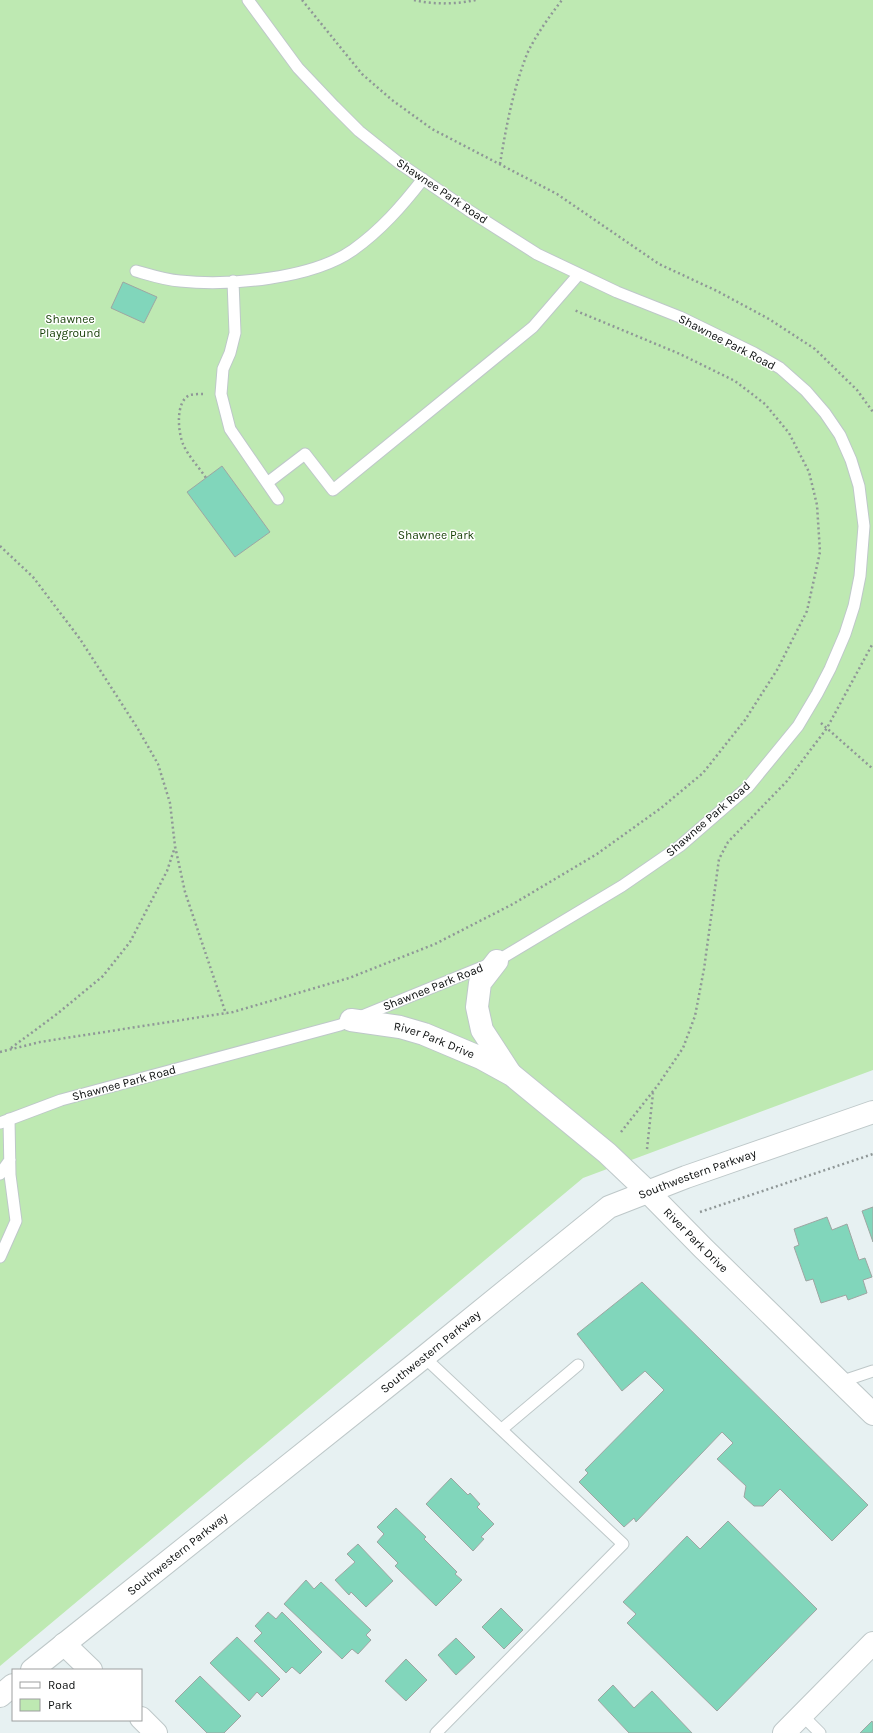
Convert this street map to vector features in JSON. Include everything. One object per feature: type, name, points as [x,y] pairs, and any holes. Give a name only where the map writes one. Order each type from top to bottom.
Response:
[{"type":"street","name":"River Park Drive","points":[[497,961],[480,983],[476,1007],[482,1030],[512,1075]]},
{"type":"street","name":"River Park Drive","points":[[351,1020],[400,1027],[424,1034],[481,1058],[512,1075],[607,1153],[873,1414]]},
{"type":"street","name":"Southwestern Parkway","points":[[33,1669],[424,1357],[609,1207],[873,1112]]},
{"type":"street","points":[[784,1733],[873,1643]]},
{"type":"street","points":[[64,1644],[90,1669]]},
{"type":"street","points":[[0,1696],[12,1686]]},
{"type":"street","points":[[142,1719],[156,1733]]},
{"type":"lane","name":"Shawnee Park Road","points":[[4,1121],[61,1100],[340,1025],[497,961],[622,886],[680,846],[748,787],[798,726],[830,669],[845,634],[854,606],[860,576],[864,526],[859,486],[851,460],[840,435],[825,413],[806,392],[780,368],[754,353],[680,317],[617,292],[537,254],[468,210],[399,163],[360,132],[298,68],[248,0]]},
{"type":"lane","points":[[136,272],[179,281],[223,283],[275,278],[320,267],[352,251],[384,226],[423,179]]},
{"type":"lane","points":[[267,483],[306,454],[333,490],[533,327],[579,274]]},
{"type":"lane","points":[[233,281],[235,333],[230,353],[223,369],[221,394],[230,429],[278,499]]},
{"type":"lane","points":[[0,1257],[16,1221],[10,1175],[10,1160],[4,1121]]},
{"type":"lane","points":[[0,1174],[10,1160]]},
{"type":"lane","points":[[424,1357],[623,1544],[436,1733]]},
{"type":"lane","points":[[502,1429],[578,1365]]},
{"type":"lane","points":[[840,1382],[873,1371]]},
{"type":"lane","points":[[802,1715],[820,1733]]},
{"type":"path","points":[[302,0],[362,74],[392,100],[432,129],[557,194],[659,264],[717,291],[769,319],[815,349],[857,390],[873,412]]},
{"type":"path","points":[[414,0],[424,2],[464,3],[476,0]]},
{"type":"path","points":[[500,164],[508,115],[528,53],[562,0]]},
{"type":"path","points":[[0,1052],[40,1042],[226,1014],[349,978],[435,944],[513,904],[597,854],[661,808],[703,773],[745,720],[777,670],[807,611],[820,552],[817,505],[809,472],[789,433],[765,404],[735,381],[680,354],[555,302]]},
{"type":"path","points":[[206,478],[183,445],[179,430],[179,417],[183,401],[189,395],[221,394]]},
{"type":"path","points":[[0,546],[33,578],[80,639],[138,729],[158,764],[170,803],[176,846],[185,892],[226,1014]]},
{"type":"path","points":[[620,1134],[653,1093],[683,1048],[695,1016],[704,969],[719,859],[728,842],[787,781],[827,728],[873,642]]},
{"type":"path","points":[[806,712],[827,728],[873,769]]},
{"type":"path","points":[[9,1049],[57,1014],[103,976],[130,942],[167,871],[176,846]]},
{"type":"path","points":[[647,1149],[653,1093]]},
{"type":"path","points":[[675,1220],[873,1154]]},
{"type":"green space","name":"Shawnee Park","points":[[0,0],[873,0],[873,1070],[583,1178],[0,1666]]},
{"type":"building","points":[[123,282],[157,297],[144,323],[111,308]]},
{"type":"building","points":[[222,466],[270,532],[235,557],[187,492]]},
{"type":"building","points":[[873,1207],[873,1242],[862,1211]]},
{"type":"building","points":[[827,1217],[832,1230],[847,1224],[859,1260],[865,1258],[872,1277],[863,1280],[867,1293],[848,1300],[846,1295],[821,1303],[813,1279],[806,1281],[794,1247],[799,1245],[794,1229]]},
{"type":"building","points":[[642,1282],[868,1505],[832,1541],[780,1489],[763,1506],[754,1506],[744,1497],[746,1486],[717,1459],[733,1443],[722,1432],[636,1522],[634,1518],[624,1527],[579,1482],[588,1473],[585,1470],[664,1390],[645,1371],[622,1391],[577,1334]]},
{"type":"building","points":[[451,1478],[468,1495],[470,1493],[480,1504],[477,1507],[494,1524],[481,1537],[484,1539],[473,1551],[426,1504]]},
{"type":"building","points":[[396,1508],[426,1537],[424,1539],[457,1572],[455,1574],[462,1580],[436,1606],[395,1566],[398,1563],[377,1542],[384,1534],[377,1527]]},
{"type":"building","points":[[728,1521],[817,1609],[717,1711],[627,1623],[636,1614],[623,1602],[687,1536],[700,1549]]},
{"type":"building","points":[[358,1544],[393,1581],[366,1607],[351,1592],[349,1595],[335,1580],[355,1562],[347,1554]]},
{"type":"building","points":[[306,1580],[314,1589],[321,1582],[371,1630],[366,1635],[371,1640],[358,1654],[352,1649],[342,1659],[284,1604]]},
{"type":"building","points":[[501,1608],[523,1630],[504,1649],[482,1627]]},
{"type":"building","points":[[268,1612],[276,1619],[282,1612],[322,1652],[300,1674],[292,1667],[286,1673],[254,1641],[262,1633],[255,1626]]},
{"type":"building","points":[[237,1637],[280,1679],[262,1697],[257,1692],[249,1701],[210,1663]]},
{"type":"building","points":[[456,1638],[475,1657],[456,1675],[438,1655]]},
{"type":"building","points":[[406,1659],[427,1680],[406,1701],[385,1681]]},
{"type":"building","points":[[200,1676],[241,1716],[224,1733],[207,1733],[175,1701]]},
{"type":"building","points":[[613,1685],[634,1708],[652,1691],[692,1733],[629,1733],[598,1700]]},
{"type":"building","points":[[872,1721],[873,1733],[860,1733]]},
{"type":"park label","name":"Shawnee Playground","points":[[70,326]]}]
